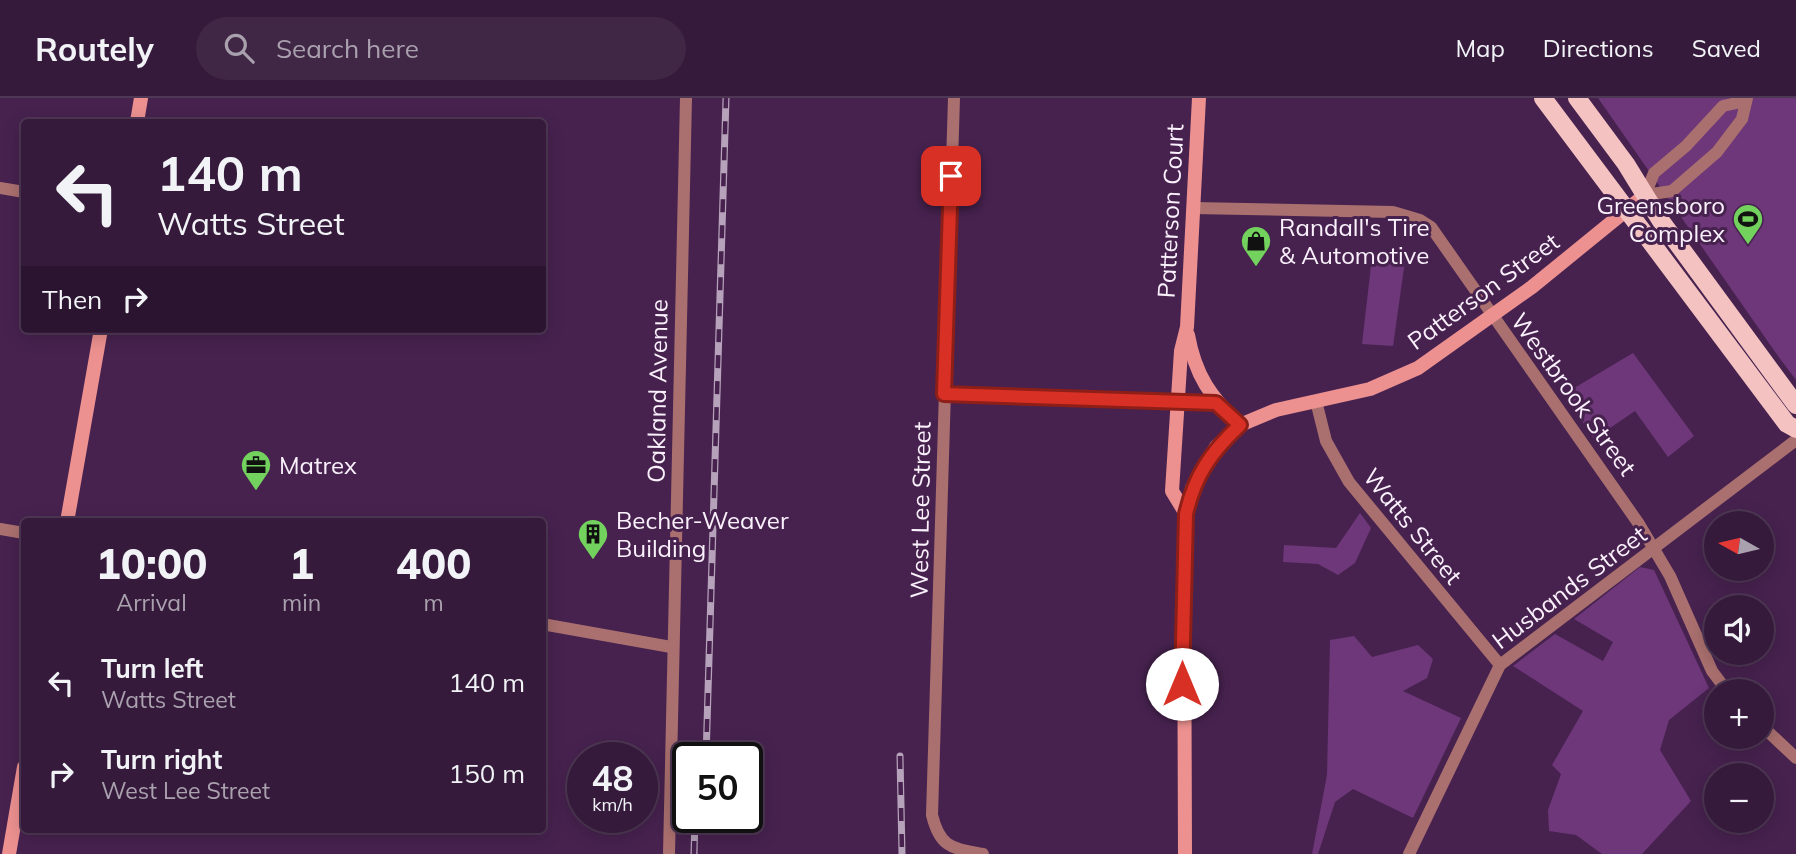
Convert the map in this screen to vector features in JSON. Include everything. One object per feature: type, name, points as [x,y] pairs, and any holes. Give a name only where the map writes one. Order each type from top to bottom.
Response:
[{"type":"main road","points":[[138,119],[141,98]]},
{"type":"main road","name":"Patterson Court","points":[[1186,514],[1172,491],[1177,402],[1186,327],[1199,98]]},
{"type":"main road","points":[[1543,98],[1787,424],[1796,429]]},
{"type":"main road","points":[[1577,98],[1661,222],[1796,405]]},
{"type":"main road","name":"Patterson Street","points":[[1185,854],[1182,698],[1186,514],[1192,488],[1205,462],[1240,425],[1276,410],[1348,396],[1398,378],[1448,349],[1645,195]]},
{"type":"main road","name":"Patterson Court","points":[[1186,327],[1197,373],[1216,403],[1240,425]]},
{"type":"main road","points":[[68,518],[100,333]]},
{"type":"main road","points":[[9,854],[21,784]]},
{"type":"street","name":"Oakland Avenue","points":[[669,854],[671,647],[685,98]]},
{"type":"street","name":"West Lee Street","points":[[954,98],[932,815],[939,838],[948,845],[983,854]]},
{"type":"street","name":"Patterson Street","points":[[1746,100],[1742,119],[1731,135],[1697,170],[1672,191],[1645,195],[1654,173],[1686,146],[1723,106],[1746,100]]},
{"type":"street","points":[[0,188],[21,192]]},
{"type":"street","name":"Westbrook Street","points":[[1194,208],[1393,212],[1420,220],[1439,238],[1492,317],[1588,448],[1670,576],[1718,679]]},
{"type":"street","points":[[944,394],[1216,403]]},
{"type":"street","name":"Watts Street","points":[[1316,401],[1326,441],[1349,482],[1500,664]]},
{"type":"street","name":"Husbands Street","points":[[1409,854],[1500,664],[1796,440]]},
{"type":"street","points":[[0,529],[21,532]]},
{"type":"street","points":[[546,625],[671,647]]},
{"type":"street","points":[[1774,737],[1796,758]]},
{"type":"shaded area","name":"Greensboro Complex","points":[[1598,98],[1796,98],[1796,380],[1778,356]]},
{"type":"shaded area","points":[[1372,257],[1405,261],[1393,346],[1362,344]]},
{"type":"shaded area","points":[[1633,353],[1694,436],[1668,457],[1635,411],[1594,439],[1564,394]]},
{"type":"shaded area","points":[[1360,513],[1371,528],[1355,563],[1338,575],[1318,564],[1283,562],[1284,545],[1336,548]]},
{"type":"shaded area","points":[[1640,567],[1654,570],[1705,679],[1704,692],[1669,720],[1660,750],[1691,801],[1642,854],[1602,854],[1576,835],[1549,831],[1548,810],[1561,774],[1552,765],[1583,711],[1513,666],[1555,634],[1603,661],[1613,642],[1574,619]]},
{"type":"shaded area","points":[[1354,636],[1372,657],[1418,645],[1433,659],[1427,678],[1403,691],[1461,718],[1413,818],[1353,789],[1335,802],[1318,854],[1312,854],[1327,775],[1330,640]]},
{"type":"railway","points":[[706,742],[726,98]]},
{"type":"railway","points":[[900,756],[902,854]]},
{"type":"railway","points":[[694,854],[695,833]]},
{"type":"place","name":"Greensboro Complex","points":[[1748,246]]},
{"type":"place","name":"Randall's Tire & Automotive","points":[[1256,268]]},
{"type":"place","name":"Matrex","points":[[256,492]]},
{"type":"place","name":"Becher-Weaver Building","points":[[593,561]]},
{"type":"route","points":[[951,176],[944,394],[1216,403],[1240,425],[1216,447],[1205,462],[1192,488],[1186,514],[1182,684]]}]
